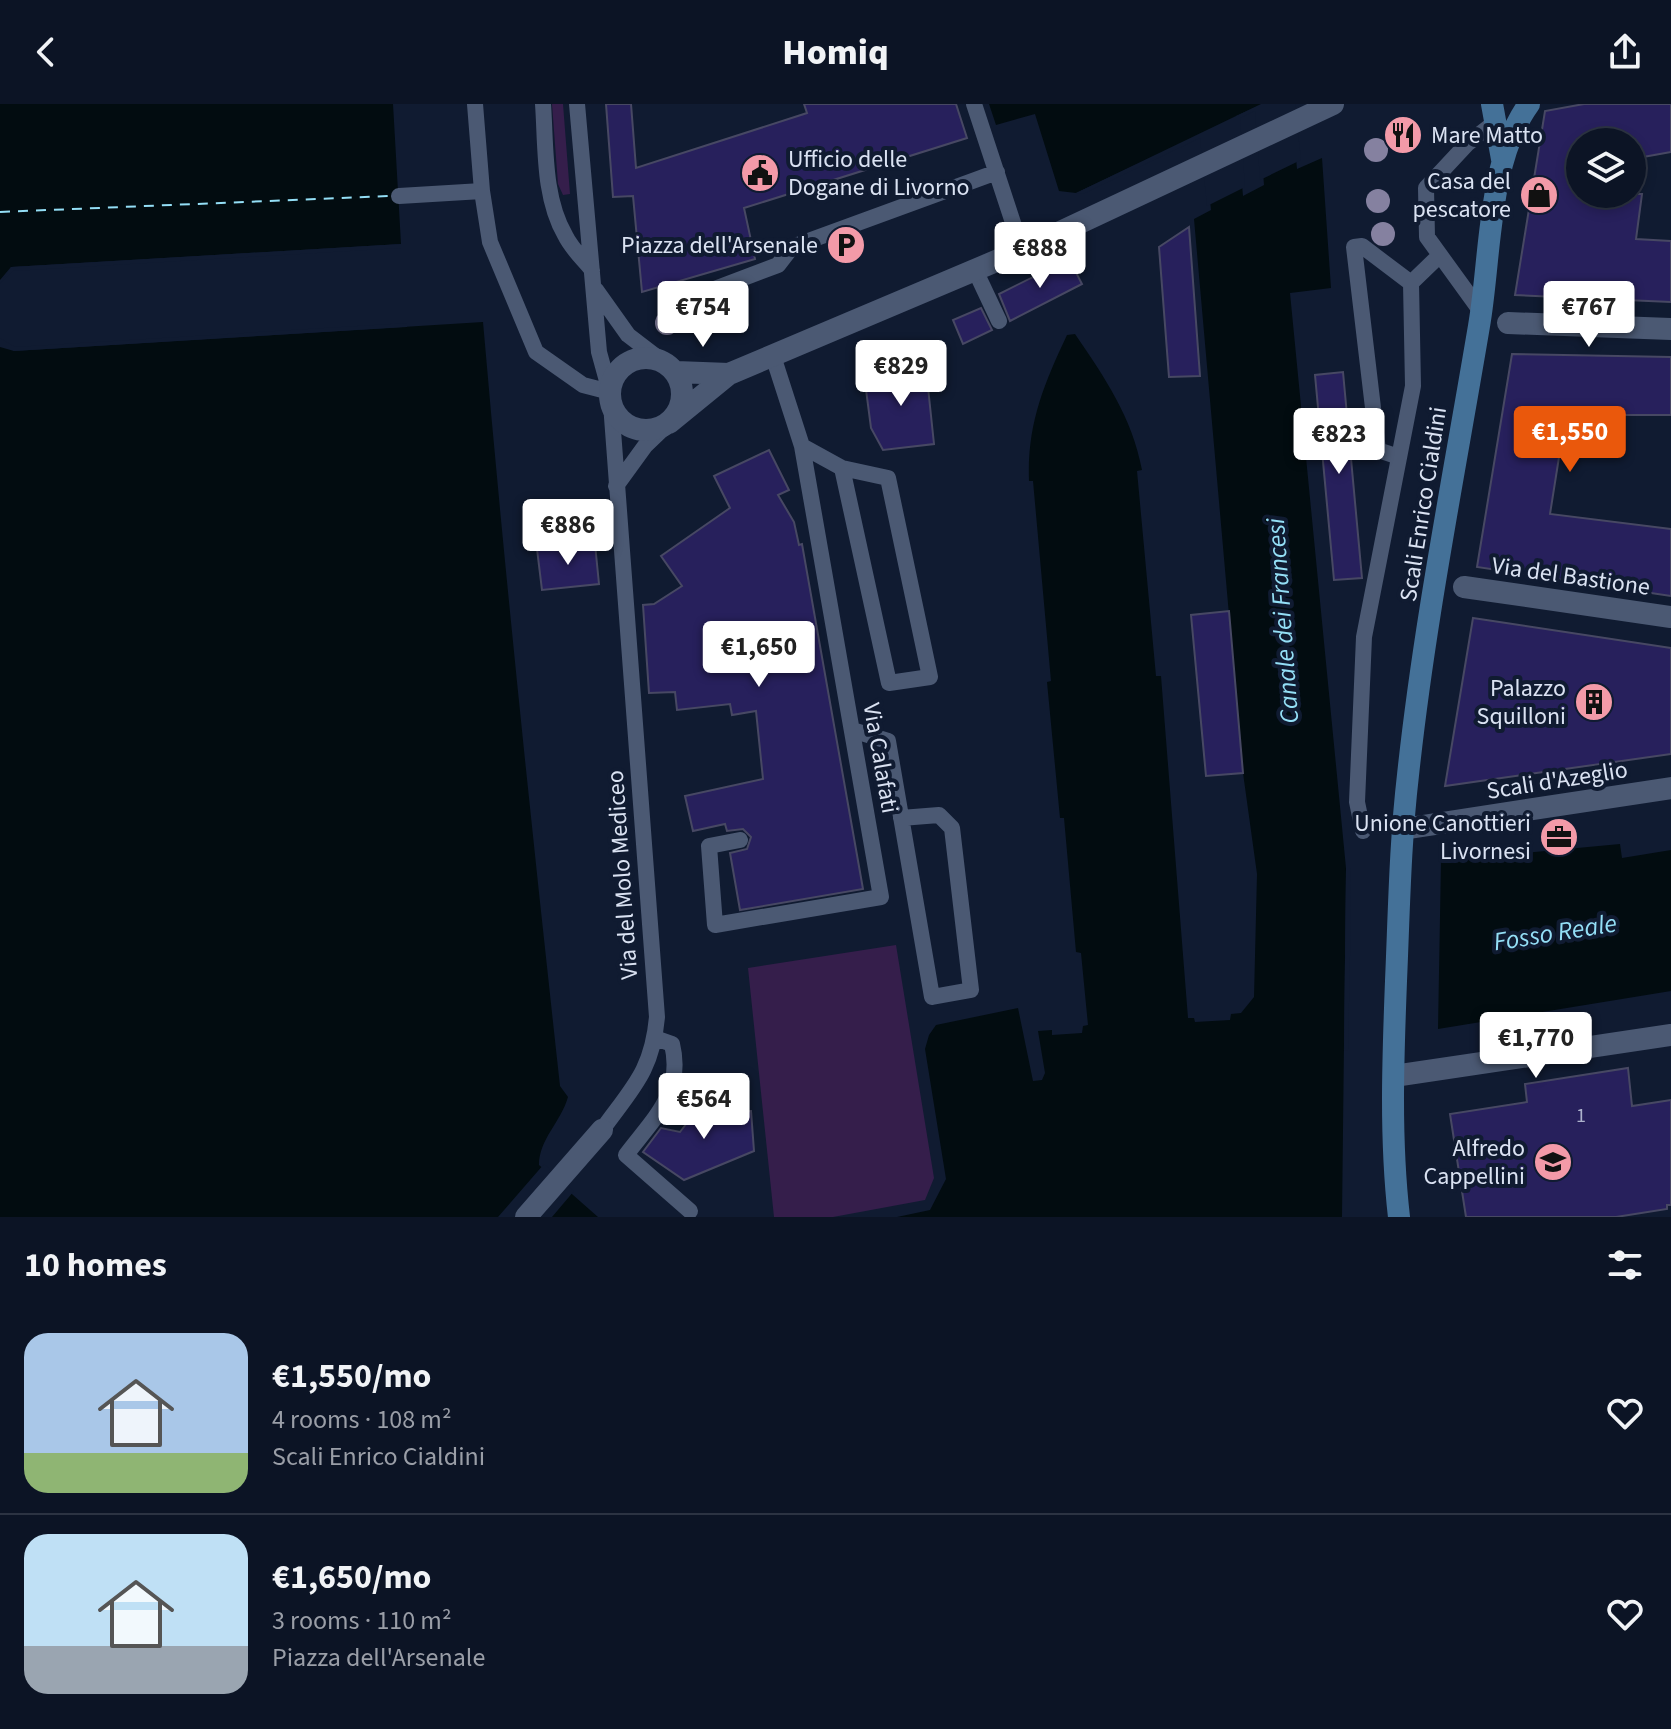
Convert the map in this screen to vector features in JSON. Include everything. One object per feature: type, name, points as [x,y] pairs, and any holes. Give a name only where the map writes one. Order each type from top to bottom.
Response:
[{"type":"main road","name":"Scali Enrico Cialdini","points":[[1502,159],[1529,104]]},
{"type":"main road","name":"Scali Enrico Cialdini","points":[[1399,1217],[1393,1133],[1403,829],[1436,583],[1482,313],[1502,159],[1493,114]]},
{"type":"street","points":[[729,374],[669,367],[651,358],[628,363],[612,381],[611,398],[616,415],[635,428],[647,430],[669,423],[729,374],[1022,250],[1333,104]]},
{"type":"street","points":[[1508,323],[1671,329]]},
{"type":"street","points":[[669,367],[683,393],[677,414],[669,423]]},
{"type":"street","name":"Via del Bastione","points":[[1464,587],[1573,594],[1671,617]]},
{"type":"street","name":"Scali d'Azeglio","points":[[1403,829],[1671,788]]},
{"type":"street","points":[[1394,1076],[1671,1035]]},
{"type":"street","name":"Via del Molo Mediceo","points":[[526,1217],[602,1130]]},
{"type":"lane","points":[[475,104],[482,191],[490,242],[536,352],[583,385],[611,398]]},
{"type":"lane","points":[[543,104],[549,181],[556,213],[565,236],[593,270]]},
{"type":"lane","name":"Via del Molo Mediceo","points":[[577,104],[599,352],[611,398],[657,997],[652,1056],[642,1076],[602,1130]]},
{"type":"lane","points":[[974,104],[1022,250]]},
{"type":"lane","points":[[1482,313],[1427,237],[1426,188],[1493,114]]},
{"type":"lane","points":[[712,290],[778,265],[792,247],[997,172]]},
{"type":"lane","points":[[399,196],[482,191]]},
{"type":"lane","points":[[1399,457],[1378,450],[1354,247],[1362,246],[1411,283]]},
{"type":"lane","points":[[1363,831],[1357,802],[1364,637],[1413,386],[1411,283],[1440,255]]},
{"type":"lane","points":[[975,270],[999,321]]},
{"type":"lane","name":"Via del Molo Mediceo","points":[[595,289],[628,335],[669,367]]},
{"type":"lane","name":"Via Calafati","points":[[740,840],[709,846],[715,925],[881,897],[802,446],[773,356]]},
{"type":"lane","points":[[616,486],[645,446],[669,423]]},
{"type":"lane","points":[[802,446],[842,468],[888,478],[930,677],[889,683],[842,468]]},
{"type":"lane","points":[[852,730],[888,741],[901,818],[932,997],[971,990],[952,828],[939,815],[901,818]]},
{"type":"lane","points":[[655,1038],[672,1044],[676,1061],[670,1096],[626,1155],[690,1211]]},
{"type":"shaded area","points":[[552,104],[563,104],[570,194],[563,195],[558,184]]},
{"type":"shaded area","points":[[896,945],[934,1178],[925,1200],[833,1217],[774,1217],[748,968]]},
{"type":"water","points":[[0,104],[393,104],[401,244],[11,267],[0,280]]},
{"type":"water","name":"Canale dei Francesi","points":[[989,104],[1291,104],[1297,169],[1322,158],[1331,288],[1290,293],[1346,868],[1342,1217],[897,1217],[930,1210],[946,1179],[925,1049],[936,1025],[1018,1008],[1033,1081],[1042,1080],[1045,1073],[1038,1031],[1052,1030],[1052,1035],[1082,1033],[1083,1026],[1088,1025],[1081,953],[1076,952],[1064,818],[1060,818],[1033,481],[1029,481],[1031,442],[1038,406],[1067,335],[1075,334],[1116,399],[1132,433],[1142,470],[1137,471],[1156,676],[1161,676],[1188,1018],[1194,1018],[1195,1022],[1230,1020],[1231,1014],[1241,1013],[1254,997],[1257,874],[1243,773],[1194,219],[1211,210],[1203,133],[1076,193],[1059,191],[1035,114],[996,125]],"holes":[[[1258,106],[1264,185],[1243,196],[1236,116]]]},
{"type":"water","points":[[483,322],[519,704],[560,1086],[568,1097],[546,1139],[539,1165],[598,1217],[0,1217],[0,342],[14,351]]},
{"type":"water","name":"Fosso Reale","points":[[1620,844],[1622,858],[1671,850],[1671,991],[1438,1029],[1441,861]]},
{"type":"pier","points":[[1261,104],[1295,104],[1301,160],[1260,180],[1255,111],[1240,118],[1245,187],[1207,206],[1200,138],[1083,194],[1076,193]]},
{"type":"pier","points":[[401,244],[401,248],[13,271],[0,284],[11,267]]},
{"type":"pier","points":[[407,323],[407,327],[14,351],[0,347],[0,338],[15,347]]},
{"type":"pier","points":[[1346,868],[1350,868],[1351,910],[1348,1050],[1344,1051]]},
{"type":"pier","points":[[544,1164],[574,1191],[552,1217],[498,1217]]},
{"type":"building","points":[[606,104],[631,104],[636,168],[807,113],[804,104],[956,104],[967,138],[744,208],[755,259],[642,292],[633,196],[613,197]]},
{"type":"building","points":[[1584,104],[1671,104],[1671,152],[1646,156],[1646,128],[1566,128],[1566,208],[1640,208],[1636,239],[1671,241],[1671,302],[1515,295],[1545,111]]},
{"type":"building","points":[[1189,227],[1200,376],[1169,377],[1159,247]]},
{"type":"building","points":[[1069,259],[1082,284],[1010,321],[999,294]]},
{"type":"building","points":[[981,308],[992,330],[963,344],[953,320]]},
{"type":"building","points":[[1512,354],[1671,357],[1671,415],[1593,415],[1592,418],[1566,413],[1550,514],[1671,529],[1671,596],[1477,567]]},
{"type":"building","points":[[925,359],[934,444],[883,450],[871,428],[865,382],[894,370],[894,374]]},
{"type":"building","points":[[1343,372],[1362,578],[1334,580],[1315,375]]},
{"type":"building","points":[[769,450],[789,490],[778,495],[794,522],[799,545],[802,544],[863,889],[740,910],[730,853],[747,849],[751,837],[743,829],[727,831],[725,824],[693,831],[685,796],[763,779],[756,711],[732,715],[730,704],[677,710],[675,692],[649,693],[643,605],[654,604],[682,586],[661,556],[730,508],[714,476]]},
{"type":"building","points":[[595,544],[599,584],[542,590],[537,549]]},
{"type":"building","points":[[1229,611],[1243,773],[1206,776],[1191,615]]},
{"type":"building","name":"Palazzo Squilloni","points":[[1473,618],[1671,648],[1671,754],[1445,786]]},
{"type":"building","name":"Alfredo Cappellini","points":[[1628,1068],[1632,1106],[1671,1100],[1671,1205],[1667,1205],[1667,1209],[1616,1217],[1466,1217],[1450,1114],[1527,1102],[1525,1084]]},
{"type":"building","points":[[707,1097],[728,1112],[751,1111],[754,1151],[684,1180],[643,1152],[661,1128],[680,1132]]},
{"type":"ferry route","points":[[0,212],[390,196]]},
{"type":"place","name":"Mare Matto","points":[[1403,135]]},
{"type":"place","name":"Ufficio delle Dogane di Livorno","points":[[760,173]]},
{"type":"place","name":"Casa del pescatore","points":[[1539,195]]},
{"type":"place","name":"Piazza dell'Arsenale","points":[[846,245]]},
{"type":"place","name":"Palazzo Squilloni","points":[[1594,702]]},
{"type":"place","name":"Unione Canottieri Livornesi","points":[[1559,837]]},
{"type":"place","name":"Alfredo Cappellini","points":[[1553,1162]]}]
